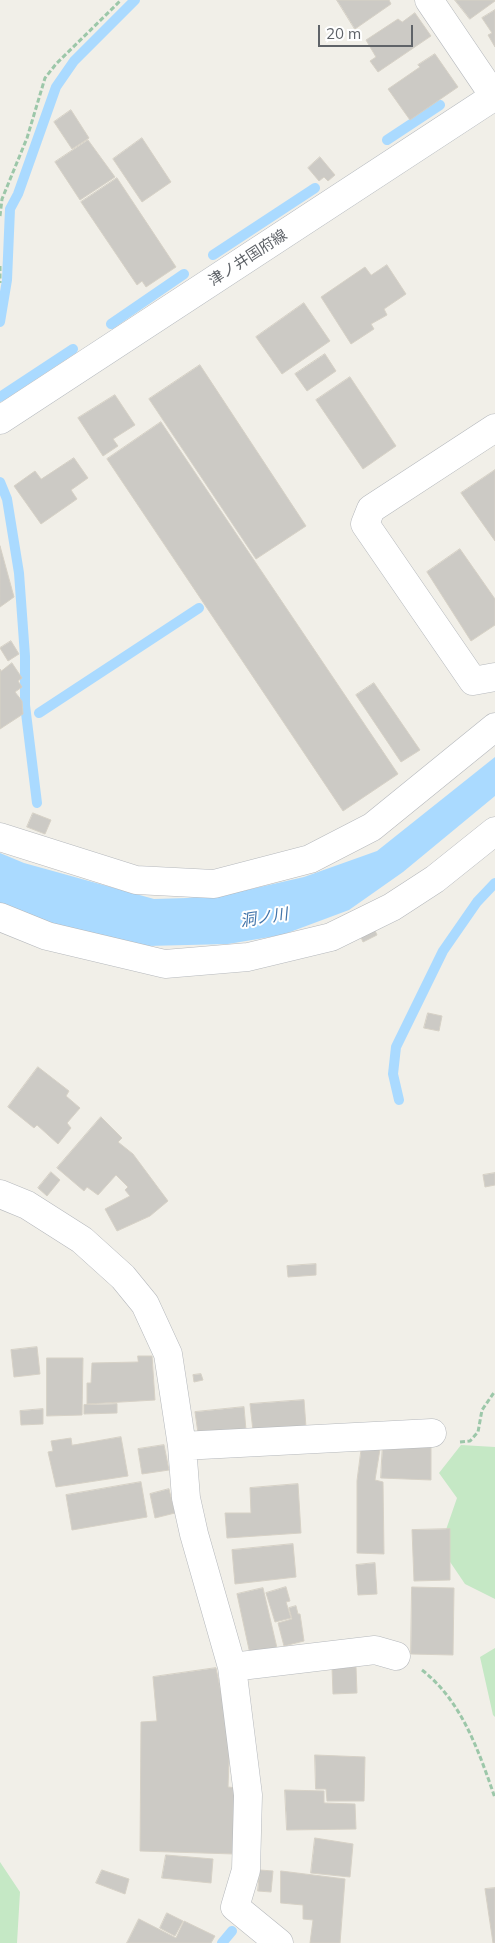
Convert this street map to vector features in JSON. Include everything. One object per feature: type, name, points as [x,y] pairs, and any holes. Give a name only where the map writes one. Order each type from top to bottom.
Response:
[{"type":"street","points":[[429,0],[495,96]]},
{"type":"street","name":"津ノ井国府線","points":[[0,420],[495,96]]},
{"type":"street","points":[[495,428],[371,509],[365,524],[473,680],[495,677]]},
{"type":"street","points":[[0,837],[136,880],[214,884],[310,859],[372,828],[495,728]]},
{"type":"street","points":[[0,917],[47,936],[165,964],[248,957],[331,937],[392,907],[435,879],[495,831]]},
{"type":"street","points":[[0,1194],[28,1205],[82,1240],[124,1277],[145,1304],[168,1354],[182,1446],[186,1498],[194,1534],[232,1667],[248,1795],[246,1870],[235,1907],[279,1943]]},
{"type":"street","points":[[182,1446],[432,1433]]},
{"type":"street","points":[[232,1667],[375,1650],[396,1656]]},
{"type":"path","points":[[0,216],[2,199],[28,138],[45,78],[56,64],[121,0]]},
{"type":"path","points":[[0,266],[0,284]]},
{"type":"path","points":[[432,1433],[453,1442],[470,1441],[478,1432],[482,1410],[495,1391]]},
{"type":"path","points":[[396,1656],[408,1659],[425,1672],[449,1697],[469,1730],[495,1798]]},
{"type":"green space","points":[[461,1445],[495,1447],[495,1599],[465,1584],[440,1547],[457,1498],[439,1473]]},
{"type":"green space","points":[[495,1648],[495,1717],[480,1657]]},
{"type":"green space","points":[[0,1862],[20,1892],[17,1943],[0,1943]]},
{"type":"water","name":"洞ノ川","points":[[495,757],[495,796],[403,872],[349,910],[282,935],[228,944],[147,946],[78,932],[23,914],[0,904],[0,853],[24,863],[154,899],[229,894],[304,877],[377,851]]},
{"type":"building","points":[[337,0],[389,0],[391,4],[355,29]]},
{"type":"building","points":[[455,0],[495,0],[495,1],[470,19]]},
{"type":"building","points":[[495,10],[495,47],[488,35],[492,33],[482,18]]},
{"type":"building","points":[[415,13],[431,36],[378,72],[370,61],[376,57],[366,40],[398,19],[402,22]]},
{"type":"building","points":[[435,54],[458,87],[410,120],[388,89]]},
{"type":"building","points":[[71,110],[89,138],[72,149],[54,122]]},
{"type":"building","points":[[142,138],[171,182],[142,202],[113,159]]},
{"type":"building","points":[[88,140],[115,177],[80,200],[55,162]]},
{"type":"building","points":[[320,157],[335,175],[328,181],[324,177],[319,181],[308,168]]},
{"type":"building","points":[[117,178],[176,267],[146,287],[142,281],[137,285],[81,202]]},
{"type":"building","points":[[387,265],[406,294],[384,309],[387,315],[371,324],[374,329],[351,344],[321,297],[365,267],[371,275]]},
{"type":"building","points":[[304,303],[330,341],[282,374],[256,337]]},
{"type":"building","points":[[325,354],[336,371],[307,391],[295,374]]},
{"type":"building","points":[[200,365],[306,526],[256,559],[149,399]]},
{"type":"building","points":[[350,377],[396,446],[363,469],[316,400]]},
{"type":"building","points":[[115,395],[135,425],[113,439],[118,446],[103,456],[78,418]]},
{"type":"building","points":[[161,422],[398,774],[343,811],[107,459]]},
{"type":"building","points":[[74,458],[88,478],[71,490],[77,499],[41,524],[14,486],[35,471],[41,479]]},
{"type":"building","points":[[495,470],[495,541],[461,493]]},
{"type":"building","points":[[0,546],[14,597],[0,607]]},
{"type":"building","points":[[460,549],[495,599],[495,625],[471,641],[427,572]]},
{"type":"building","points":[[11,641],[19,654],[8,661],[0,648]]},
{"type":"building","points":[[12,663],[22,678],[18,681],[22,687],[15,692],[22,701],[23,714],[0,729],[0,669],[1,671]]},
{"type":"building","points":[[374,683],[420,750],[401,762],[356,695]]},
{"type":"building","points":[[33,813],[51,820],[45,834],[27,827]]},
{"type":"building","points":[[373,926],[377,935],[363,942],[359,933]]},
{"type":"building","points":[[428,1013],[442,1016],[439,1031],[424,1028]]},
{"type":"building","points":[[38,1067],[69,1091],[66,1096],[80,1108],[67,1123],[71,1128],[58,1144],[37,1125],[34,1128],[8,1107]]},
{"type":"building","points":[[101,1117],[122,1138],[118,1142],[133,1154],[168,1201],[150,1216],[117,1231],[105,1209],[130,1196],[125,1190],[128,1187],[116,1175],[98,1195],[87,1187],[84,1191],[57,1168]]},
{"type":"building","points":[[51,1172],[60,1180],[47,1196],[38,1188]]},
{"type":"building","points":[[495,1173],[495,1185],[485,1187],[483,1175]]},
{"type":"building","points":[[316,1264],[316,1275],[288,1277],[287,1266]]},
{"type":"building","points":[[37,1347],[40,1374],[14,1377],[11,1350]]},
{"type":"building","points":[[138,1356],[152,1356],[155,1400],[87,1404],[87,1383],[91,1383],[92,1363],[138,1362]]},
{"type":"building","points":[[47,1358],[83,1358],[82,1415],[47,1416]]},
{"type":"building","points":[[201,1374],[203,1380],[194,1382],[193,1375]]},
{"type":"building","points":[[304,1400],[306,1427],[253,1431],[250,1404]]},
{"type":"building","points":[[117,1404],[117,1413],[84,1414],[84,1405]]},
{"type":"building","points":[[244,1407],[246,1430],[198,1433],[195,1412]]},
{"type":"building","points":[[43,1409],[43,1424],[21,1425],[20,1411]]},
{"type":"building","points":[[121,1437],[128,1476],[56,1487],[48,1452],[53,1451],[51,1441],[71,1438],[72,1445]]},
{"type":"building","points":[[383,1442],[431,1442],[431,1480],[381,1478]]},
{"type":"building","points":[[164,1445],[169,1470],[142,1474],[138,1449]]},
{"type":"building","points":[[362,1445],[380,1449],[375,1480],[383,1482],[384,1554],[357,1553],[357,1481]]},
{"type":"building","points":[[141,1482],[147,1517],[72,1530],[66,1495]]},
{"type":"building","points":[[298,1484],[301,1533],[227,1538],[225,1513],[251,1513],[250,1488]]},
{"type":"building","points":[[169,1489],[175,1513],[155,1518],[150,1494]]},
{"type":"building","points":[[450,1529],[450,1580],[414,1581],[412,1530]]},
{"type":"building","points":[[293,1544],[296,1577],[235,1584],[232,1550]]},
{"type":"building","points":[[375,1563],[377,1594],[358,1595],[356,1565]]},
{"type":"building","points":[[286,1587],[290,1601],[286,1602],[291,1618],[275,1622],[266,1593]]},
{"type":"building","points":[[412,1587],[454,1588],[453,1655],[411,1654]]},
{"type":"building","points":[[263,1588],[277,1648],[250,1654],[237,1594]]},
{"type":"building","points":[[296,1606],[298,1614],[300,1614],[304,1641],[284,1646],[278,1623],[292,1619],[289,1608]]},
{"type":"building","points":[[356,1667],[357,1693],[333,1694],[332,1668]]},
{"type":"building","points":[[216,1668],[230,1736],[228,1787],[237,1788],[234,1854],[140,1851],[141,1722],[157,1721],[153,1677]]},
{"type":"building","points":[[315,1755],[365,1757],[364,1801],[327,1801],[326,1789],[316,1789]]},
{"type":"building","points":[[285,1790],[324,1791],[324,1803],[355,1804],[356,1829],[287,1830]]},
{"type":"building","points":[[315,1838],[353,1844],[350,1877],[311,1873]]},
{"type":"building","points":[[166,1855],[213,1859],[211,1883],[162,1878]]},
{"type":"building","points":[[102,1870],[129,1879],[125,1894],[96,1883]]},
{"type":"building","points":[[260,1870],[273,1871],[271,1892],[258,1891]]},
{"type":"building","points":[[281,1871],[345,1879],[340,1943],[310,1943],[313,1920],[303,1919],[303,1905],[281,1903]]},
{"type":"building","points":[[495,1888],[495,1943],[493,1943],[485,1889]]},
{"type":"building","points":[[167,1913],[183,1921],[175,1936],[160,1928]]},
{"type":"building","points":[[139,1919],[176,1938],[184,1921],[215,1936],[211,1943],[127,1943]]},
{"type":"waterway","points":[[0,322],[7,280],[10,209],[18,194],[56,87],[74,61],[135,0]]},
{"type":"waterway","points":[[387,140],[440,105]]},
{"type":"waterway","points":[[213,255],[315,188]]},
{"type":"waterway","points":[[111,324],[184,274]]},
{"type":"waterway","points":[[0,397],[73,349]]},
{"type":"waterway","points":[[0,482],[7,499],[19,573],[25,656],[25,705],[37,803]]},
{"type":"waterway","points":[[39,713],[199,608]]},
{"type":"waterway","points":[[399,1100],[393,1074],[396,1047],[443,951],[477,902],[495,883]]},
{"type":"waterway","points":[[222,1943],[232,1931]]}]
